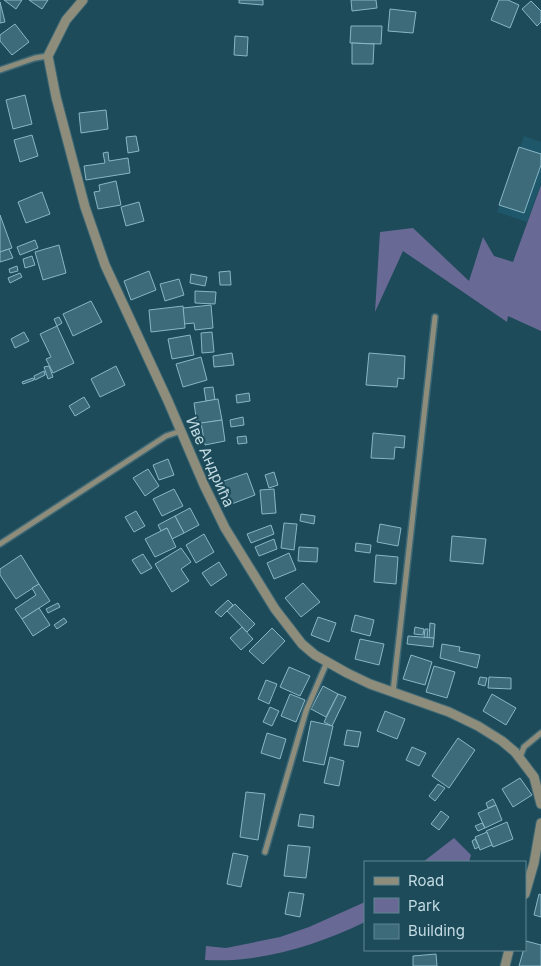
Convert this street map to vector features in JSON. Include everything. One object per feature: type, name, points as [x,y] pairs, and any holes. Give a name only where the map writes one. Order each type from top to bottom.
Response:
[{"type":"street","points":[[0,70],[35,58],[48,56],[66,20],[84,0]]},
{"type":"street","name":"Иве Андрића","points":[[48,56],[56,97],[94,235],[109,274],[204,485],[225,528],[260,586],[302,644],[327,662],[370,684],[449,712],[478,726],[502,741],[520,757],[534,777],[541,804]]},
{"type":"street","points":[[393,692],[435,316]]},
{"type":"street","points":[[0,544],[166,436],[181,431]]},
{"type":"street","points":[[266,852],[306,711],[327,662]]},
{"type":"street","points":[[520,757],[524,747],[541,733]]},
{"type":"street","points":[[526,891],[534,863],[541,824]]},
{"type":"street","points":[[505,966],[509,951]]},
{"type":"shaded area","points":[[524,136],[541,142],[541,183],[527,222],[497,212]]},
{"type":"green space","points":[[541,185],[541,331],[508,316],[507,322],[403,251],[375,312],[380,232],[413,228],[469,281],[483,237],[494,256],[513,262]]},
{"type":"green space","points":[[454,838],[471,855],[469,861],[424,861]]},
{"type":"green space","points":[[364,902],[364,922],[327,938],[267,956],[246,959],[205,960],[206,946],[226,948],[280,937],[309,927]]},
{"type":"building","points":[[4,0],[22,0],[16,9]]},
{"type":"building","points":[[29,0],[48,0],[42,9]]},
{"type":"building","points":[[239,0],[263,0],[263,5],[239,3]]},
{"type":"building","points":[[351,0],[376,0],[377,8],[352,11]]},
{"type":"building","points":[[499,0],[508,0],[519,5],[510,28],[491,20]]},
{"type":"building","points":[[531,1],[541,11],[541,22],[537,26],[522,9]]},
{"type":"building","points":[[0,2],[5,22],[0,23]]},
{"type":"building","points":[[390,9],[416,12],[413,33],[388,31]]},
{"type":"building","points":[[15,24],[29,42],[12,55],[0,41],[0,35]]},
{"type":"building","points":[[351,26],[382,26],[381,44],[350,43]]},
{"type":"building","points":[[235,36],[248,37],[247,56],[234,55]]},
{"type":"building","points":[[352,43],[374,44],[373,64],[352,64]]},
{"type":"building","points":[[25,95],[32,124],[13,129],[6,100]]},
{"type":"building","points":[[106,110],[108,129],[81,133],[79,113]]},
{"type":"building","points":[[32,135],[38,156],[20,162],[14,140]]},
{"type":"building","points":[[136,136],[139,151],[128,153],[126,137]]},
{"type":"building","points":[[519,147],[541,154],[541,165],[524,213],[499,205]]},
{"type":"building","points":[[108,152],[109,161],[128,158],[130,173],[86,180],[84,166],[105,163],[103,153]]},
{"type":"building","points":[[116,181],[121,205],[98,209],[94,192],[100,191],[99,185]]},
{"type":"building","points":[[42,192],[50,214],[26,223],[18,202]]},
{"type":"building","points":[[139,202],[144,221],[126,226],[121,207]]},
{"type":"building","points":[[0,215],[12,248],[0,252]]},
{"type":"building","points":[[35,240],[38,248],[20,255],[17,247]]},
{"type":"building","points":[[59,245],[66,273],[43,280],[35,252]]},
{"type":"building","points":[[9,249],[13,258],[0,262],[0,252]]},
{"type":"building","points":[[32,256],[35,265],[25,268],[23,259]]},
{"type":"building","points":[[17,266],[18,271],[10,273],[9,269]]},
{"type":"building","points":[[149,271],[156,290],[131,300],[124,281]]},
{"type":"building","points":[[230,271],[231,285],[220,285],[219,272]]},
{"type":"building","points":[[20,273],[22,277],[10,283],[8,278]]},
{"type":"building","points":[[191,274],[207,277],[205,286],[190,283]]},
{"type":"building","points":[[179,279],[184,295],[165,301],[160,284]]},
{"type":"building","points":[[195,291],[216,292],[215,304],[195,303]]},
{"type":"building","points":[[91,301],[102,322],[73,336],[63,314]]},
{"type":"building","points":[[211,305],[213,328],[195,330],[194,323],[184,324],[183,308]]},
{"type":"building","points":[[183,306],[185,328],[151,332],[149,310]]},
{"type":"building","points":[[59,317],[62,323],[57,326],[54,319]]},
{"type":"building","points":[[57,326],[74,363],[53,373],[46,359],[51,357],[40,334]]},
{"type":"building","points":[[24,332],[29,341],[15,348],[11,339]]},
{"type":"building","points":[[212,332],[214,352],[202,353],[201,333]]},
{"type":"building","points":[[190,335],[194,355],[172,359],[168,339]]},
{"type":"building","points":[[232,353],[234,365],[214,367],[213,356]]},
{"type":"building","points":[[369,353],[405,356],[404,379],[398,378],[397,387],[366,385]]},
{"type":"building","points":[[201,357],[207,380],[183,387],[176,364]]},
{"type":"building","points":[[49,366],[53,377],[48,379],[44,367]]},
{"type":"building","points":[[116,366],[125,385],[100,397],[91,379]]},
{"type":"building","points":[[44,371],[45,375],[35,380],[34,376]]},
{"type":"building","points":[[33,378],[34,380],[23,384],[22,382]]},
{"type":"building","points":[[213,387],[215,400],[206,401],[204,388]]},
{"type":"building","points":[[249,393],[250,401],[237,403],[236,395]]},
{"type":"building","points":[[84,397],[90,407],[75,416],[69,406]]},
{"type":"building","points":[[218,399],[222,420],[197,424],[194,403]]},
{"type":"building","points":[[243,417],[244,425],[231,427],[230,420]]},
{"type":"building","points":[[222,420],[225,441],[205,445],[201,423]]},
{"type":"building","points":[[373,433],[405,436],[404,448],[395,447],[394,459],[371,458]]},
{"type":"building","points":[[246,436],[247,443],[238,444],[237,437]]},
{"type":"building","points":[[168,459],[174,475],[159,480],[153,465]]},
{"type":"building","points":[[148,469],[159,486],[145,496],[133,478]]},
{"type":"building","points":[[274,472],[278,485],[269,488],[265,475]]},
{"type":"building","points":[[247,473],[255,495],[229,505],[221,482]]},
{"type":"building","points":[[174,489],[183,506],[162,516],[153,499]]},
{"type":"building","points":[[274,489],[276,513],[262,514],[260,490]]},
{"type":"building","points":[[190,508],[199,525],[184,533],[175,516]]},
{"type":"building","points":[[136,511],[145,526],[134,532],[125,517]]},
{"type":"building","points":[[301,514],[315,516],[314,524],[300,521]]},
{"type":"building","points":[[175,516],[184,533],[172,539],[167,528],[161,531],[158,525]]},
{"type":"building","points":[[284,523],[297,524],[294,550],[281,548]]},
{"type":"building","points":[[380,524],[401,528],[398,546],[377,542]]},
{"type":"building","points":[[271,525],[274,534],[251,543],[247,534]]},
{"type":"building","points":[[167,528],[176,547],[155,557],[145,539]]},
{"type":"building","points":[[204,534],[214,552],[196,563],[186,545]]},
{"type":"building","points":[[452,536],[486,539],[483,564],[450,561]]},
{"type":"building","points":[[274,539],[277,549],[259,556],[255,547]]},
{"type":"building","points":[[356,543],[371,545],[370,553],[355,551]]},
{"type":"building","points":[[299,547],[318,548],[317,562],[298,561]]},
{"type":"building","points":[[181,548],[191,562],[181,569],[189,581],[172,592],[155,564]]},
{"type":"building","points":[[289,553],[296,570],[274,579],[267,563]]},
{"type":"building","points":[[143,554],[152,568],[141,574],[132,560]]},
{"type":"building","points":[[21,555],[39,584],[16,599],[0,575],[0,569]]},
{"type":"building","points":[[376,555],[398,557],[396,584],[374,582]]},
{"type":"building","points":[[219,562],[227,575],[211,586],[202,573]]},
{"type":"building","points":[[303,583],[320,602],[301,617],[285,598]]},
{"type":"building","points":[[39,584],[50,601],[22,619],[15,609],[36,595],[32,588]]},
{"type":"building","points":[[228,600],[233,605],[221,617],[215,612]]},
{"type":"building","points":[[58,603],[60,607],[48,613],[46,609]]},
{"type":"building","points":[[235,604],[255,624],[247,632],[227,611]]},
{"type":"building","points":[[39,608],[50,625],[33,636],[22,619]]},
{"type":"building","points":[[355,615],[374,620],[370,636],[351,631]]},
{"type":"building","points":[[318,617],[336,623],[329,642],[311,635]]},
{"type":"building","points":[[64,618],[67,622],[57,629],[54,625]]},
{"type":"building","points":[[430,623],[435,624],[434,638],[429,638]]},
{"type":"building","points":[[242,627],[253,639],[241,650],[230,638]]},
{"type":"building","points":[[415,627],[424,629],[423,635],[414,634]]},
{"type":"building","points":[[272,628],[285,641],[263,664],[249,651]]},
{"type":"building","points":[[425,629],[428,629],[427,638],[424,637]]},
{"type":"building","points":[[408,636],[434,638],[433,647],[407,644]]},
{"type":"building","points":[[360,639],[384,644],[379,665],[355,659]]},
{"type":"building","points":[[442,644],[460,647],[459,651],[480,655],[477,668],[440,658]]},
{"type":"building","points":[[411,655],[432,662],[425,685],[403,679]]},
{"type":"building","points":[[434,666],[455,672],[447,698],[426,692]]},
{"type":"building","points":[[289,667],[310,676],[300,696],[280,687]]},
{"type":"building","points":[[480,677],[487,678],[485,686],[478,684]]},
{"type":"building","points":[[489,677],[511,678],[511,689],[488,688]]},
{"type":"building","points":[[266,680],[277,684],[269,704],[258,699]]},
{"type":"building","points":[[323,686],[338,694],[326,717],[311,709]]},
{"type":"building","points":[[290,694],[305,700],[296,722],[281,716]]},
{"type":"building","points":[[338,694],[346,697],[332,726],[324,722]]},
{"type":"building","points":[[492,694],[516,708],[506,725],[483,711]]},
{"type":"building","points":[[270,707],[279,711],[272,726],[263,722]]},
{"type":"building","points":[[385,711],[405,719],[397,739],[377,731]]},
{"type":"building","points":[[311,721],[333,726],[324,765],[303,761]]},
{"type":"building","points":[[347,730],[361,732],[358,747],[344,745]]},
{"type":"building","points":[[267,733],[286,739],[280,759],[261,753]]},
{"type":"building","points":[[458,738],[475,750],[449,788],[432,776]]},
{"type":"building","points":[[412,747],[426,753],[419,766],[406,760]]},
{"type":"building","points":[[330,757],[344,761],[339,786],[324,783]]},
{"type":"building","points":[[520,778],[532,795],[513,807],[502,789]]},
{"type":"building","points":[[438,784],[445,788],[435,801],[429,796]]},
{"type":"building","points":[[246,792],[265,794],[258,840],[240,837]]},
{"type":"building","points":[[493,799],[496,805],[488,808],[486,803]]},
{"type":"building","points":[[496,805],[502,820],[485,828],[478,813]]},
{"type":"building","points":[[441,811],[449,817],[439,830],[431,824]]},
{"type":"building","points":[[300,814],[314,816],[313,828],[298,826]]},
{"type":"building","points":[[507,822],[513,839],[493,847],[486,831]]},
{"type":"building","points":[[482,823],[485,828],[478,831],[475,826]]},
{"type":"building","points":[[487,832],[492,845],[480,850],[475,837]]},
{"type":"building","points":[[475,839],[479,847],[475,849],[472,841]]},
{"type":"building","points":[[288,845],[310,847],[306,878],[284,876]]},
{"type":"building","points":[[233,853],[248,856],[241,887],[227,884]]},
{"type":"building","points":[[289,892],[304,894],[300,917],[285,914]]},
{"type":"building","points":[[539,894],[541,895],[541,917],[534,915]]},
{"type":"building","points":[[526,941],[541,945],[541,966],[519,966],[523,951],[526,951]]},
{"type":"building","points":[[436,954],[437,966],[413,966],[413,956]]}]
